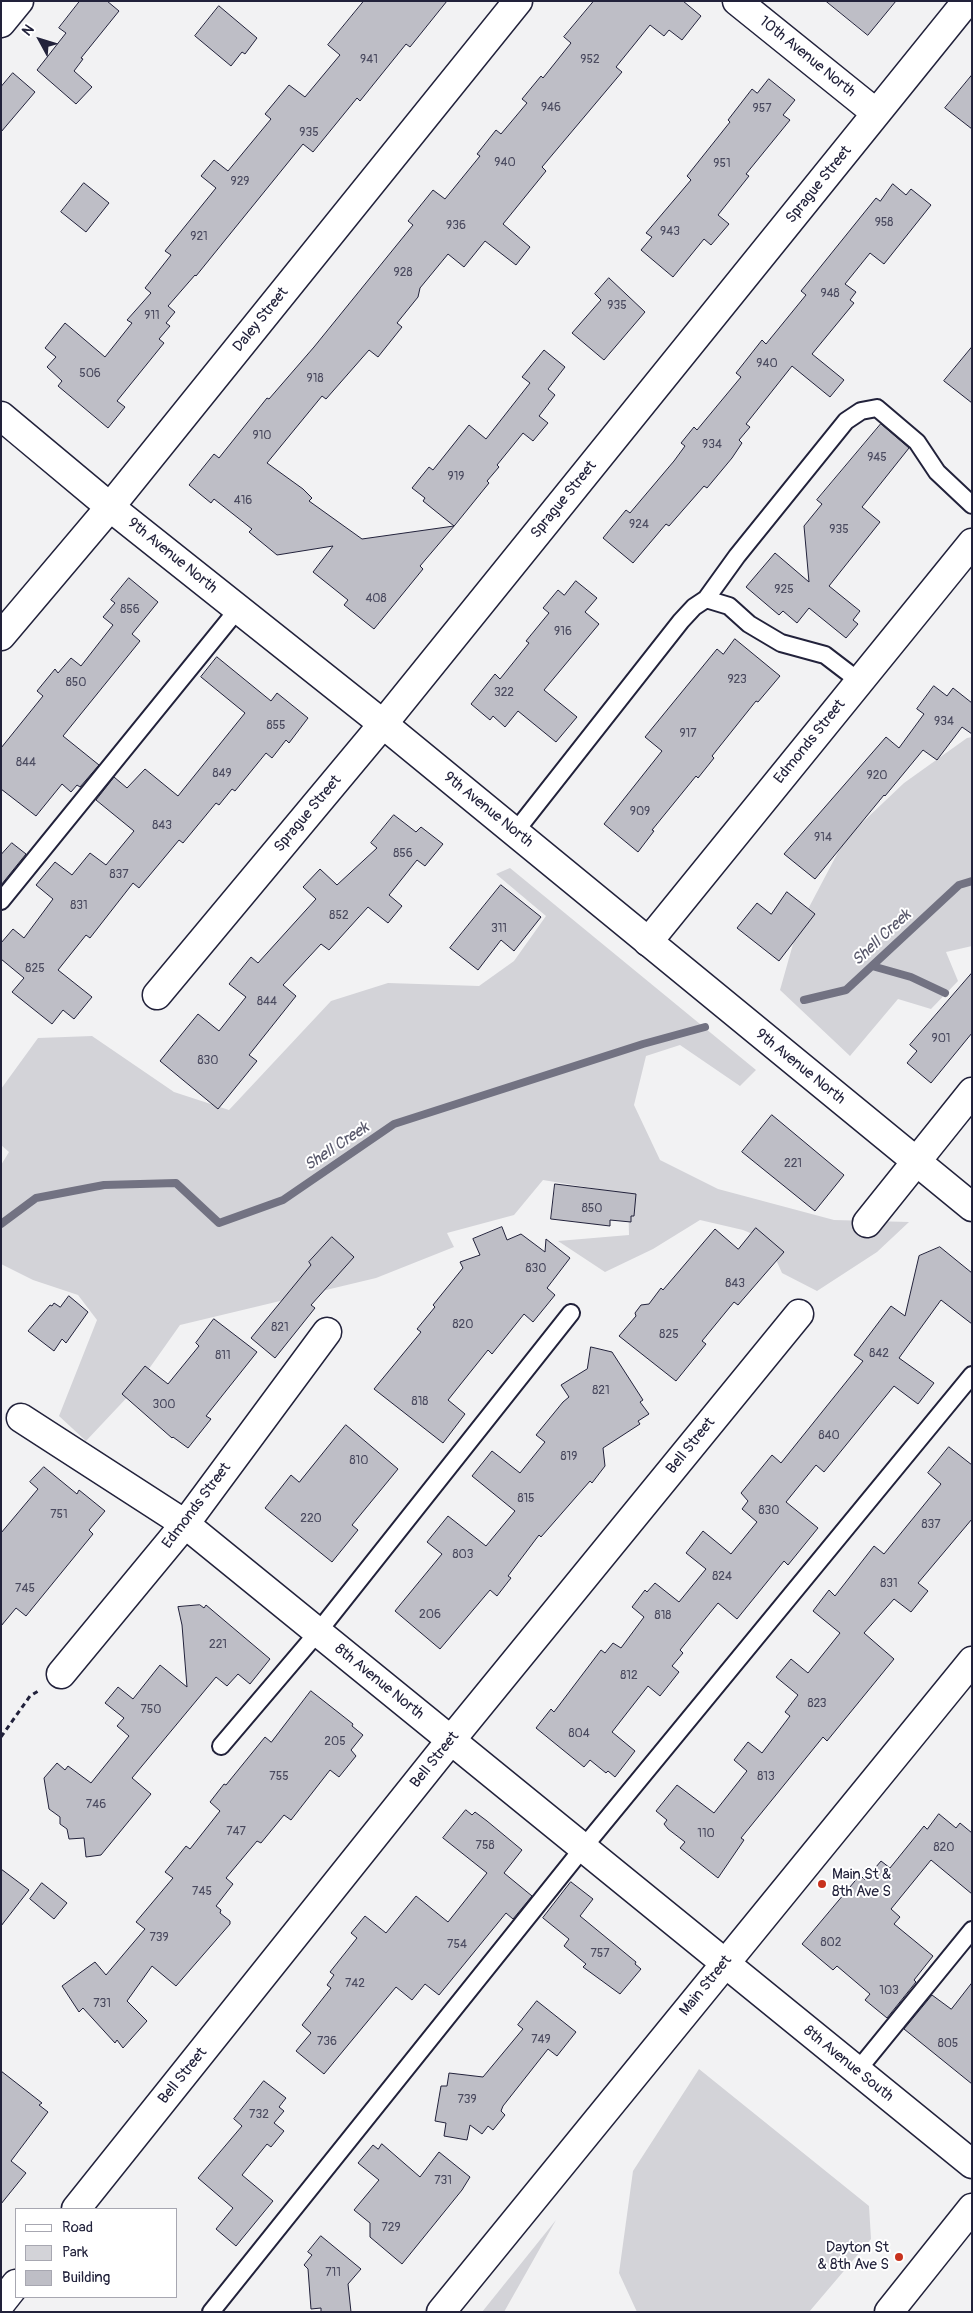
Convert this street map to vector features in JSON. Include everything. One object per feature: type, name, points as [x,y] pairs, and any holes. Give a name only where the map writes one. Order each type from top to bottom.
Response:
[{"type":"street","points":[[1,22],[19,1]]},
{"type":"street","name":"Daley Street","points":[[1,636],[110,507],[518,1]]},
{"type":"street","name":"10th Avenue North","points":[[737,1],[876,113]]},
{"type":"street","name":"Sprague Street","points":[[157,995],[383,724],[967,1]]},
{"type":"street","name":"9th Avenue North","points":[[1,416],[110,507],[383,724],[972,1207]]},
{"type":"street","name":"Edmonds Street","points":[[648,942],[972,543]]},
{"type":"street","points":[[867,1223],[972,1092]]},
{"type":"street","name":"Bell Street","points":[[77,2208],[451,1740],[799,1314]]},
{"type":"street","name":"Edmonds Street","points":[[61,1674],[185,1524],[327,1332]]},
{"type":"street","name":"8th Avenue North","points":[[21,1418],[185,1524],[724,1963]]},
{"type":"street","name":"Main Street","points":[[441,2312],[972,1661]]},
{"type":"street","name":"8th Avenue South","points":[[724,1963],[972,2164]]},
{"type":"street","points":[[889,2312],[972,2208]]},
{"type":"street","points":[[1,2303],[15,2285]]},
{"type":"lane","points":[[515,832],[681,621],[694,607],[706,599],[737,556],[846,421],[862,411],[877,408],[917,442],[937,472],[972,505]]},
{"type":"lane","points":[[706,599],[729,606],[749,624],[781,643],[825,655],[860,682]]},
{"type":"lane","points":[[1,901],[238,609]]},
{"type":"lane","points":[[221,1746],[318,1632],[571,1313]]},
{"type":"lane","points":[[211,2312],[583,1848],[972,1375]]},
{"type":"lane","points":[[857,2071],[972,1930]]},
{"type":"path","points":[[1,1737],[30,1696],[45,1685],[52,1672],[61,1674]]},
{"type":"green space","points":[[972,737],[972,946],[946,952],[958,981],[931,1009],[898,999],[850,1056],[780,990],[797,930],[845,839],[904,783],[967,738]]},
{"type":"green space","points":[[510,868],[756,1070],[740,1086],[680,1045],[646,1056],[634,1105],[660,1160],[718,1189],[834,1220],[909,1222],[877,1252],[817,1291],[782,1273],[767,1240],[743,1230],[700,1220],[653,1249],[605,1272],[558,1241],[629,1235],[628,1194],[543,1180],[514,1215],[447,1233],[454,1247],[376,1278],[180,1325],[134,1390],[86,1441],[59,1416],[97,1320],[78,1295],[33,1280],[1,1264],[1,1165],[9,1152],[1,1145],[1,1089],[38,1038],[92,1036],[174,1092],[229,1110],[331,1001],[388,983],[479,986],[514,961],[546,916],[496,874]]},
{"type":"green space","points":[[699,2069],[869,2206],[871,2239],[809,2312],[637,2312],[619,2273],[633,2171]]},
{"type":"green space","points":[[556,2220],[504,2312],[482,2312]]},
{"type":"building","points":[[80,1],[107,1],[119,11],[81,58],[83,59],[74,71],[92,87],[76,104],[37,70],[66,33],[59,28]]},
{"type":"building","points":[[364,1],[447,1],[410,47],[406,44],[360,101],[357,98],[313,152],[303,144],[196,276],[168,306],[175,312],[166,323],[170,326],[159,339],[164,343],[117,401],[125,407],[108,428],[58,386],[62,381],[47,367],[56,357],[45,348],[65,323],[105,357],[132,323],[127,320],[151,293],[145,288],[171,255],[165,251],[216,188],[201,176],[214,160],[228,171],[271,119],[265,114],[289,85],[305,97],[340,55],[328,45]]},
{"type":"building","points":[[594,1],[683,1],[701,16],[682,40],[669,30],[664,36],[650,25],[616,67],[622,72],[542,167],[546,171],[503,224],[530,247],[516,265],[485,241],[464,267],[448,254],[420,288],[418,297],[397,323],[402,327],[378,357],[369,350],[326,399],[322,396],[267,463],[303,489],[312,498],[309,501],[362,539],[454,526],[423,501],[425,498],[412,488],[429,467],[433,470],[469,425],[486,439],[530,383],[522,377],[544,350],[565,367],[548,389],[555,395],[539,416],[548,423],[533,441],[523,433],[497,465],[499,467],[487,481],[489,483],[455,525],[420,566],[423,569],[374,629],[344,605],[348,600],[313,572],[333,546],[277,555],[249,532],[252,529],[214,499],[211,503],[189,485],[214,454],[219,458],[267,398],[269,399],[314,347],[413,225],[408,221],[433,190],[445,199],[480,156],[477,154],[496,130],[501,134],[527,103],[522,99],[541,76],[543,78],[571,43],[564,37]]},
{"type":"building","points":[[826,1],[896,1],[868,35]]},
{"type":"building","points":[[219,6],[257,38],[245,54],[242,52],[231,66],[195,36]]},
{"type":"building","points":[[13,73],[35,92],[1,132],[1,87]]},
{"type":"building","points":[[972,75],[972,129],[945,108]]},
{"type":"building","points":[[769,79],[795,100],[783,115],[790,120],[746,174],[749,176],[718,215],[729,224],[711,245],[704,239],[673,277],[641,250],[652,237],[646,233],[691,180],[687,176],[730,122],[728,120],[752,89],[757,93]]},
{"type":"building","points":[[84,183],[109,203],[86,232],[61,212]]},
{"type":"building","points":[[893,184],[906,195],[911,189],[931,205],[884,264],[870,253],[845,284],[856,292],[850,300],[854,303],[812,354],[844,380],[830,397],[792,366],[746,424],[750,427],[739,440],[742,443],[732,458],[707,488],[704,486],[669,526],[666,524],[633,563],[603,538],[626,510],[630,513],[674,461],[685,446],[681,443],[694,427],[697,430],[741,377],[736,373],[762,340],[766,344],[806,295],[801,291],[876,198],[880,201]]},
{"type":"building","points":[[609,278],[645,312],[604,360],[572,333],[601,300],[595,294]]},
{"type":"building","points":[[972,347],[972,403],[944,381]]},
{"type":"building","points":[[881,424],[909,448],[862,507],[880,522],[829,586],[860,611],[853,620],[858,624],[846,638],[809,608],[797,623],[783,611],[779,615],[746,587],[775,553],[809,582],[804,526],[822,504],[817,500]]},
{"type":"building","points":[[129,578],[158,602],[132,634],[140,641],[63,736],[99,765],[80,787],[77,785],[71,792],[62,784],[36,816],[1,789],[1,748],[43,696],[37,691],[55,669],[58,673],[71,658],[81,666],[113,625],[103,617],[115,603],[111,600]]},
{"type":"building","points":[[576,581],[597,598],[585,612],[599,624],[544,690],[577,717],[556,742],[518,711],[505,727],[493,716],[490,720],[471,704],[495,674],[500,679],[529,643],[526,641],[549,613],[543,608],[558,590],[564,595]]},
{"type":"building","points":[[735,639],[780,676],[758,702],[756,701],[712,756],[714,758],[698,778],[696,776],[652,830],[654,831],[638,852],[604,824],[662,751],[645,737],[717,649],[723,654]]},
{"type":"building","points":[[217,657],[271,701],[277,693],[308,718],[289,743],[286,740],[272,758],[266,753],[235,791],[232,789],[219,805],[216,803],[183,843],[179,840],[139,888],[133,883],[90,938],[86,935],[58,970],[92,997],[74,1019],[63,1010],[52,1024],[12,992],[24,978],[1,959],[1,943],[13,929],[24,938],[53,899],[36,885],[55,862],[72,875],[90,853],[106,865],[134,831],[96,800],[114,777],[127,788],[145,769],[178,796],[245,713],[201,677]]},
{"type":"building","points":[[934,686],[947,696],[953,688],[972,703],[972,734],[962,727],[937,760],[923,750],[815,879],[784,854],[886,737],[899,748],[924,714],[917,709]]},
{"type":"building","points":[[394,815],[416,832],[421,827],[443,844],[425,866],[417,860],[389,895],[402,906],[388,923],[368,907],[329,950],[321,944],[283,985],[296,996],[249,1055],[257,1061],[218,1109],[160,1061],[198,1014],[219,1031],[246,997],[229,984],[251,957],[258,963],[316,899],[303,887],[320,869],[337,885],[377,848],[371,843]]},
{"type":"building","points":[[12,843],[26,854],[1,885],[1,855]]},
{"type":"building","points":[[501,885],[541,917],[514,951],[501,940],[478,970],[450,948]]},
{"type":"building","points":[[787,892],[815,914],[779,961],[737,928],[757,903],[771,914]]},
{"type":"building","points":[[972,973],[972,1033],[931,1083],[907,1063],[917,1051],[910,1045]]},
{"type":"building","points":[[772,1115],[844,1175],[815,1211],[742,1152]]},
{"type":"building","points":[[555,1184],[636,1194],[634,1216],[631,1216],[631,1222],[610,1220],[610,1226],[551,1219]]},
{"type":"building","points":[[502,1227],[507,1240],[521,1234],[545,1252],[546,1239],[570,1258],[547,1288],[555,1295],[533,1322],[524,1314],[492,1354],[488,1350],[448,1400],[465,1414],[443,1443],[374,1389],[421,1332],[417,1329],[435,1307],[433,1305],[463,1268],[460,1262],[480,1255],[473,1239]]},
{"type":"building","points":[[756,1228],[784,1252],[738,1305],[734,1302],[702,1341],[706,1344],[676,1381],[619,1336],[636,1316],[635,1313],[641,1305],[649,1304],[661,1288],[663,1290],[715,1229],[738,1249]]},
{"type":"building","points":[[332,1237],[354,1257],[311,1305],[315,1308],[275,1358],[251,1338],[311,1265],[309,1262]]},
{"type":"building","points":[[940,1247],[972,1273],[972,1324],[941,1300],[899,1358],[934,1383],[918,1404],[894,1386],[824,1472],[816,1465],[786,1502],[818,1528],[788,1565],[784,1561],[737,1619],[718,1603],[680,1650],[683,1653],[672,1666],[679,1672],[660,1696],[648,1686],[612,1732],[635,1751],[615,1777],[608,1771],[606,1773],[590,1760],[584,1767],[536,1728],[551,1709],[554,1712],[601,1650],[605,1653],[613,1643],[621,1648],[644,1617],[632,1607],[645,1590],[647,1592],[655,1583],[679,1602],[706,1569],[686,1553],[703,1531],[731,1554],[757,1522],[742,1509],[748,1501],[741,1493],[772,1455],[781,1463],[863,1361],[854,1355],[891,1306],[905,1316],[919,1256]]},
{"type":"building","points":[[69,1296],[88,1312],[66,1343],[62,1339],[54,1351],[28,1331],[50,1305],[52,1306],[54,1303],[60,1307]]},
{"type":"building","points":[[214,1319],[257,1352],[206,1416],[211,1419],[188,1448],[172,1438],[122,1394],[145,1366],[168,1384],[199,1346],[196,1343]]},
{"type":"building","points":[[591,1347],[612,1352],[643,1400],[640,1402],[649,1414],[638,1421],[640,1424],[603,1448],[605,1466],[592,1483],[590,1481],[541,1537],[539,1535],[508,1576],[511,1578],[497,1596],[490,1590],[440,1649],[395,1611],[442,1554],[427,1542],[448,1516],[486,1546],[515,1511],[472,1476],[492,1451],[520,1473],[545,1442],[536,1435],[569,1397],[561,1385],[587,1369]]},
{"type":"building","points":[[346,1425],[398,1469],[352,1525],[358,1530],[332,1562],[265,1508],[291,1475],[299,1482]]},
{"type":"building","points":[[949,1447],[972,1465],[972,1519],[918,1583],[928,1591],[911,1612],[894,1599],[864,1633],[894,1659],[827,1741],[823,1737],[741,1838],[744,1840],[718,1878],[680,1848],[685,1842],[668,1829],[664,1824],[667,1820],[656,1811],[677,1785],[714,1813],[747,1771],[734,1760],[748,1742],[762,1753],[790,1716],[785,1712],[798,1695],[776,1677],[791,1659],[808,1673],[840,1633],[813,1611],[829,1590],[835,1596],[874,1546],[884,1554],[941,1484],[928,1473]]},
{"type":"building","points":[[44,1467],[77,1494],[79,1490],[105,1511],[89,1530],[93,1534],[26,1616],[16,1608],[1,1626],[1,1533],[38,1489],[30,1482]]},
{"type":"building","points":[[200,1605],[204,1608],[206,1605],[270,1659],[250,1684],[238,1674],[227,1686],[216,1677],[132,1778],[151,1794],[101,1855],[86,1857],[84,1838],[69,1839],[67,1829],[60,1824],[60,1817],[49,1809],[44,1778],[57,1763],[65,1770],[68,1766],[91,1783],[129,1736],[117,1726],[124,1718],[105,1703],[118,1687],[133,1699],[160,1665],[187,1687],[182,1625],[178,1607]]},
{"type":"building","points":[[311,1691],[353,1724],[352,1726],[363,1735],[351,1750],[356,1756],[339,1777],[330,1770],[291,1820],[284,1815],[261,1843],[257,1841],[226,1878],[233,1884],[216,1906],[221,1910],[220,1913],[230,1921],[230,1924],[176,1986],[152,1966],[127,2001],[147,2021],[123,2048],[117,2040],[115,2043],[83,2008],[79,2012],[62,1986],[95,1962],[106,1975],[145,1929],[136,1922],[173,1878],[165,1872],[186,1846],[190,1849],[220,1811],[210,1802],[265,1737],[271,1742]]},
{"type":"building","points":[[466,1810],[472,1815],[475,1812],[522,1850],[504,1873],[532,1896],[513,1919],[506,1913],[439,1995],[425,1984],[412,2000],[396,1987],[324,2074],[296,2051],[311,2033],[302,2025],[331,1988],[327,1985],[334,1975],[330,1972],[357,1938],[351,1933],[365,1916],[386,1933],[416,1896],[448,1922],[487,1873],[443,1838]]},
{"type":"building","points":[[939,1814],[956,1828],[960,1823],[972,1833],[972,1894],[931,1860],[891,1909],[900,1917],[894,1924],[933,1956],[914,1980],[916,1982],[887,2018],[865,2000],[870,1994],[837,1966],[833,1970],[802,1944],[860,1875],[865,1880],[881,1861],[890,1868],[924,1826],[927,1829]]},
{"type":"building","points":[[1,1869],[29,1890],[1,1926]]},
{"type":"building","points":[[571,1882],[593,1899],[580,1916],[636,1962],[635,1964],[641,1969],[620,1994],[583,1967],[586,1964],[564,1946],[569,1939],[543,1918]]},
{"type":"building","points":[[42,1883],[67,1903],[54,1919],[30,1899]]},
{"type":"building","points":[[972,1983],[972,2084],[904,2029],[932,1995],[951,2009]]},
{"type":"building","points":[[537,2001],[576,2032],[557,2056],[548,2049],[503,2106],[501,2111],[505,2115],[493,2130],[488,2126],[482,2134],[470,2125],[467,2140],[444,2136],[446,2123],[435,2121],[441,2086],[447,2086],[449,2073],[483,2077],[523,2029],[518,2025]]},
{"type":"building","points":[[1,2071],[42,2103],[39,2105],[48,2112],[11,2161],[26,2173],[1,2204]]},
{"type":"building","points":[[264,2081],[286,2098],[279,2107],[284,2111],[274,2123],[284,2131],[271,2147],[267,2144],[242,2175],[273,2201],[236,2246],[216,2229],[233,2208],[198,2178],[242,2126],[234,2119]]},
{"type":"building","points":[[382,2144],[420,2177],[439,2152],[470,2177],[462,2190],[402,2264],[370,2237],[370,2223],[354,2210],[379,2180],[358,2163],[373,2145],[378,2149]]},
{"type":"building","points":[[321,2236],[361,2269],[348,2284],[351,2312],[321,2312],[321,2308],[311,2309],[308,2269],[304,2265],[312,2255],[308,2252]]},
{"type":"waterway","name":"Shell Creek","points":[[804,1000],[846,990],[959,885],[972,881]]},
{"type":"waterway","points":[[872,966],[911,977],[945,993]]},
{"type":"waterway","name":"Shell Creek","points":[[1,1224],[36,1198],[104,1185],[176,1183],[219,1223],[283,1200],[394,1124],[643,1044],[705,1027]]},
{"type":"place","name":"Main St & 8th Ave S","points":[[822,1884]]},
{"type":"place","name":"Dayton St & 8th Ave S","points":[[899,2257]]}]
